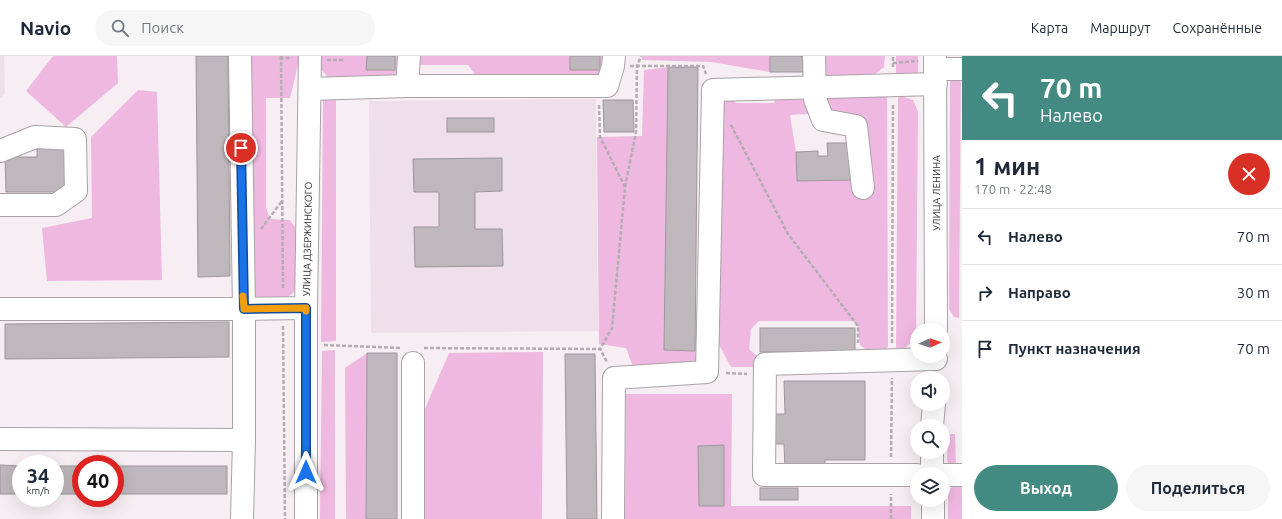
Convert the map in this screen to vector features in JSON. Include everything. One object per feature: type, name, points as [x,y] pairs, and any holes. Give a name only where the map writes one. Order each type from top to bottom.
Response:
[{"type":"street","points":[[240,56],[244,309],[244,440],[242,519]]},
{"type":"street","name":"УЛИЦА ДЗЕРЖИНСКОГО","points":[[306,519],[306,308],[310,56]]},
{"type":"street","points":[[408,86],[409,56]]},
{"type":"street","points":[[814,56],[815,99],[824,120],[856,126],[863,188]]},
{"type":"street","points":[[310,89],[408,86],[607,86],[613,61]]},
{"type":"street","points":[[613,519],[614,378],[707,372],[713,90],[893,84],[936,70],[962,69]]},
{"type":"street","name":"УЛИЦА ЛЕНИНА","points":[[936,70],[936,323]]},
{"type":"street","points":[[0,151],[35,137],[75,138],[76,192],[56,205],[0,205]]},
{"type":"street","points":[[0,309],[306,308]]},
{"type":"street","points":[[412,353],[413,519]]},
{"type":"street","points":[[910,475],[764,475],[765,364],[892,360],[935,364]]},
{"type":"street","points":[[0,439],[244,440]]},
{"type":"street","points":[[950,475],[962,475]]},
{"type":"street","points":[[933,507],[933,519]]},
{"type":"path","points":[[281,56],[285,519]]},
{"type":"path","points":[[600,349],[612,328],[625,188],[636,132],[637,66],[640,56]]},
{"type":"path","points":[[891,519],[893,56]]},
{"type":"path","points":[[613,61],[637,66],[703,66]]},
{"type":"path","points":[[598,86],[600,137],[625,188]]},
{"type":"path","points":[[728,119],[788,234],[858,326],[858,361]]},
{"type":"path","points":[[340,345],[412,353],[600,349]]},
{"type":"path","points":[[600,349],[614,378]]},
{"type":"path","points":[[707,372],[765,375]]},
{"type":"shaded area","points":[[0,56],[4,56],[5,93],[0,98]]},
{"type":"shaded area","points":[[53,56],[117,56],[118,83],[66,127],[26,91]]},
{"type":"shaded area","points":[[249,56],[298,56],[298,65],[290,98],[266,98],[266,207],[270,219],[290,220],[297,230],[295,291],[288,297],[254,298]]},
{"type":"shaded area","points":[[321,56],[367,56],[367,70],[395,70],[395,56],[403,56],[405,79],[330,80],[320,68]]},
{"type":"shaded area","points":[[420,56],[570,56],[570,70],[599,70],[600,56],[609,56],[597,82],[477,77],[468,65],[420,65]]},
{"type":"shaded area","points":[[642,56],[770,56],[770,72],[711,62],[642,60]]},
{"type":"shaded area","points":[[822,56],[885,56],[884,67],[870,78],[828,80],[821,74]]},
{"type":"shaded area","points":[[896,56],[918,56],[918,74],[896,80]]},
{"type":"shaded area","points":[[668,67],[664,350],[695,351],[695,335],[703,335],[698,368],[634,369],[626,348],[599,344],[597,137],[642,136],[644,70]]},
{"type":"shaded area","points":[[955,74],[961,74],[959,318],[954,317],[949,309],[950,80]]},
{"type":"shaded area","points":[[138,90],[157,92],[162,280],[47,281],[42,228],[92,218],[91,137]]},
{"type":"shaded area","points":[[779,92],[799,92],[811,103],[808,114],[790,115],[796,152],[797,181],[854,180],[857,198],[873,195],[865,126],[827,114],[824,97],[887,92],[888,347],[884,350],[865,349],[860,345],[858,327],[853,321],[759,321],[751,329],[749,349],[757,356],[757,367],[731,367],[715,337],[718,99],[731,97],[736,103],[774,103]]},
{"type":"shaded area","points":[[336,94],[336,341],[321,342],[323,98]]},
{"type":"shaded area","points":[[898,95],[913,100],[918,112],[916,323],[910,323],[910,343],[905,348],[896,348]]},
{"type":"shaded area","points":[[596,99],[598,331],[371,333],[369,101]]},
{"type":"shaded area","points":[[335,350],[335,519],[320,519],[322,351]]},
{"type":"shaded area","points":[[543,352],[542,519],[422,519],[421,418],[449,353]]},
{"type":"shaded area","points":[[367,353],[366,519],[346,519],[345,368]]},
{"type":"shaded area","points":[[626,394],[732,394],[731,506],[910,506],[911,519],[625,519]],"holes":[[[724,445],[724,506],[699,506],[698,446]]]},
{"type":"shaded area","points":[[950,434],[955,434],[956,468],[950,468],[947,460],[950,459]]},
{"type":"shaded area","points":[[957,484],[962,486],[962,519],[948,519],[948,507],[950,507],[950,489]]},
{"type":"building","points":[[196,56],[228,56],[230,276],[198,277]]},
{"type":"building","points":[[367,56],[395,56],[395,70],[366,70]]},
{"type":"building","points":[[570,56],[600,56],[600,70],[570,70]]},
{"type":"building","points":[[770,56],[802,56],[803,72],[770,72]]},
{"type":"building","points":[[668,67],[698,67],[695,351],[664,350]]},
{"type":"building","points":[[603,100],[633,100],[634,132],[604,132]]},
{"type":"building","points":[[447,118],[494,118],[494,132],[447,132]]},
{"type":"building","points":[[827,143],[853,143],[854,180],[797,181],[796,152],[818,151],[818,156],[828,156]]},
{"type":"building","points":[[37,148],[66,148],[66,192],[6,192],[5,157],[37,157]]},
{"type":"building","points":[[502,158],[502,191],[475,192],[475,229],[502,229],[503,266],[415,267],[414,227],[439,227],[439,192],[414,192],[413,159]]},
{"type":"building","points":[[229,322],[229,357],[5,359],[5,324]]},
{"type":"building","points":[[760,328],[855,328],[855,352],[760,352]]},
{"type":"building","points":[[367,353],[397,353],[397,519],[366,519]]},
{"type":"building","points":[[565,354],[595,354],[597,519],[567,519]]},
{"type":"building","points":[[784,381],[865,381],[865,460],[825,460],[825,469],[785,469],[784,444],[770,444],[769,414],[785,414]]},
{"type":"building","points":[[724,445],[724,506],[699,506],[698,446]]},
{"type":"building","points":[[0,465],[12,466],[12,494],[0,494]]},
{"type":"building","points":[[64,466],[72,466],[72,494],[64,494]]},
{"type":"building","points":[[124,466],[227,466],[227,494],[124,494]]},
{"type":"building","points":[[760,488],[798,488],[798,500],[760,500]]},
{"type":"slow traffic","points":[[243,296],[244,309],[306,308],[306,311]]},
{"type":"route","points":[[241,148],[244,309],[306,308],[306,472]]}]
